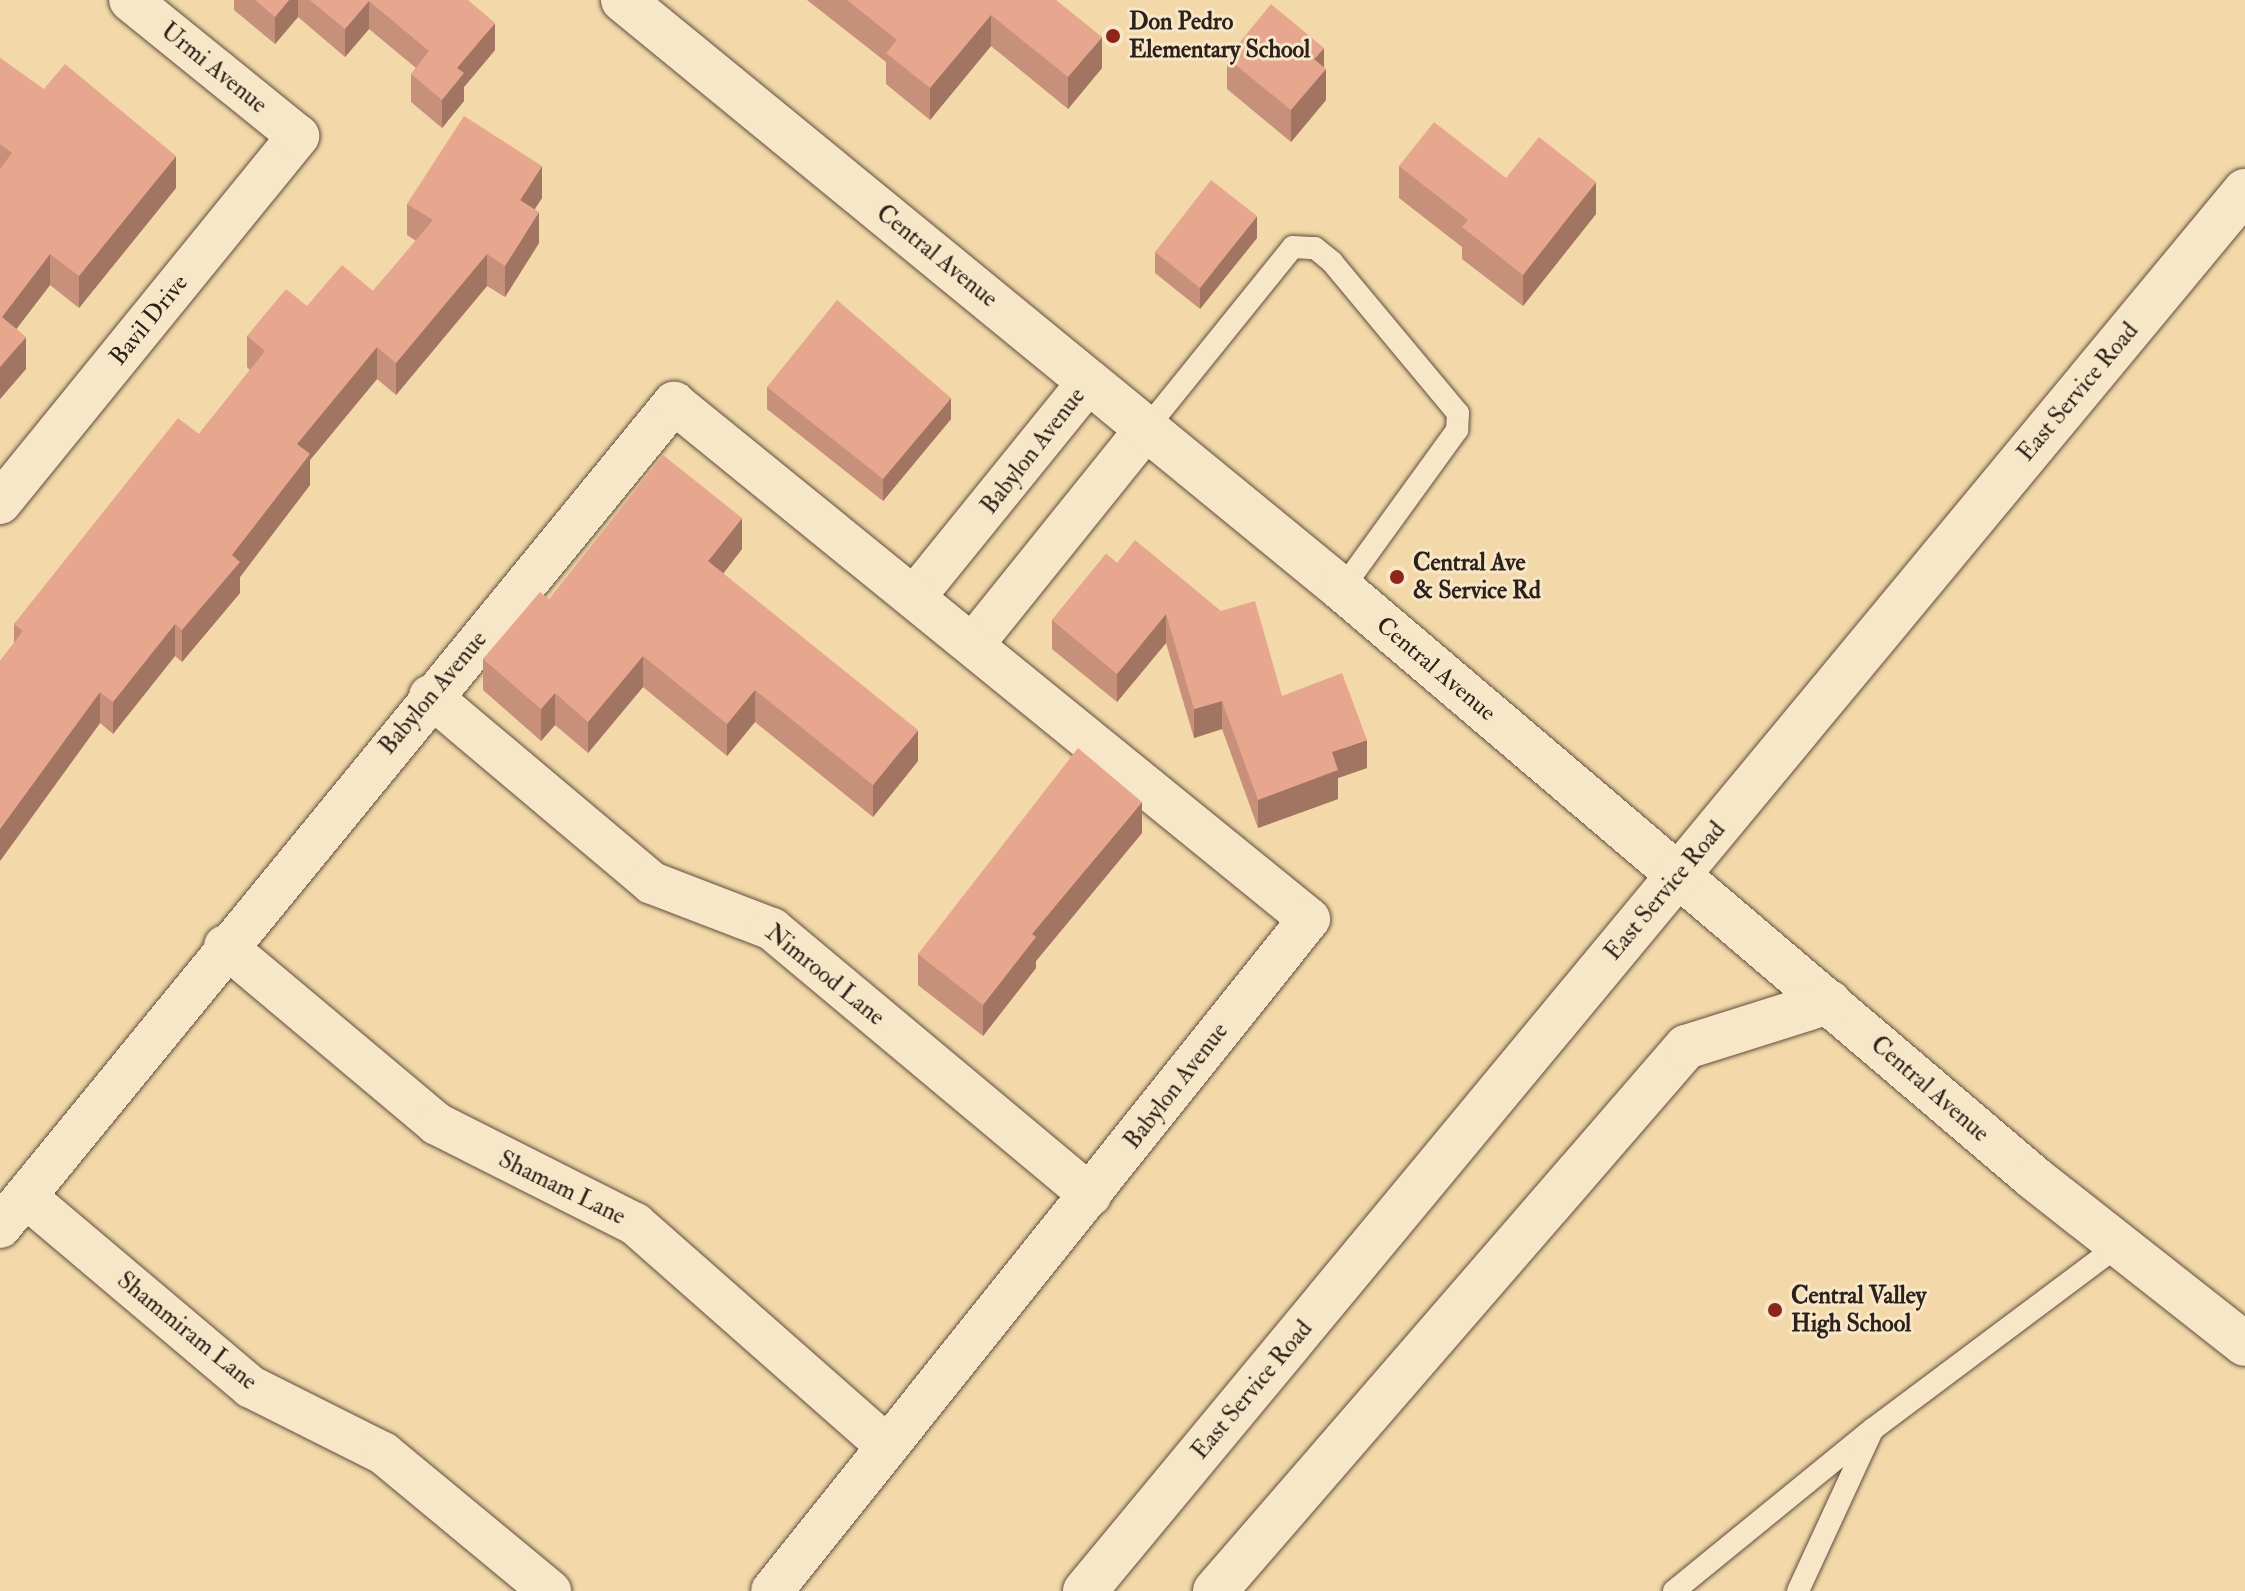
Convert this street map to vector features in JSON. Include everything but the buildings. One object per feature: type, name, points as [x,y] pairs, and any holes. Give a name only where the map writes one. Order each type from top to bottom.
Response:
[{"type":"street","name":"Urmi Avenue","points":[[130,0],[298,136]]},
{"type":"street","name":"Central Avenue","points":[[623,0],[1342,589],[2034,1178],[2245,1344]]},
{"type":"street","name":"Bavil Drive","points":[[0,503],[298,136]]},
{"type":"street","name":"East Service Road","points":[[1085,1591],[2245,191]]},
{"type":"street","name":"Babylon Avenue","points":[[916,595],[1089,381]]},
{"type":"street","name":"Babylon Avenue","points":[[13,1212],[225,946],[674,403],[916,595],[1309,919],[772,1591]]},
{"type":"street","points":[[974,643],[1146,429]]},
{"type":"street","name":"Nimrood Lane","points":[[430,696],[652,883],[772,929],[1090,1195]]},
{"type":"street","name":"Shamam Lane","points":[[225,946],[437,1124],[635,1224],[887,1446]]},
{"type":"street","points":[[1215,1591],[1686,1047],[1829,1002]]},
{"type":"street","name":"Shammiram Lane","points":[[13,1212],[251,1387],[383,1453],[550,1591]]},
{"type":"lane","points":[[1146,429],[1293,247],[1315,248],[1332,262],[1458,413],[1457,430],[1342,589]]},
{"type":"lane","points":[[1674,1591],[1873,1429],[2120,1244]]},
{"type":"lane","points":[[1798,1591],[1873,1429]]},
{"type":"place","name":"Don Pedro Elementary School","points":[[1113,36]]},
{"type":"place","name":"Central Ave & Service Rd","points":[[1397,577]]},
{"type":"place","name":"Central Valley High School","points":[[1775,1310]]}]
